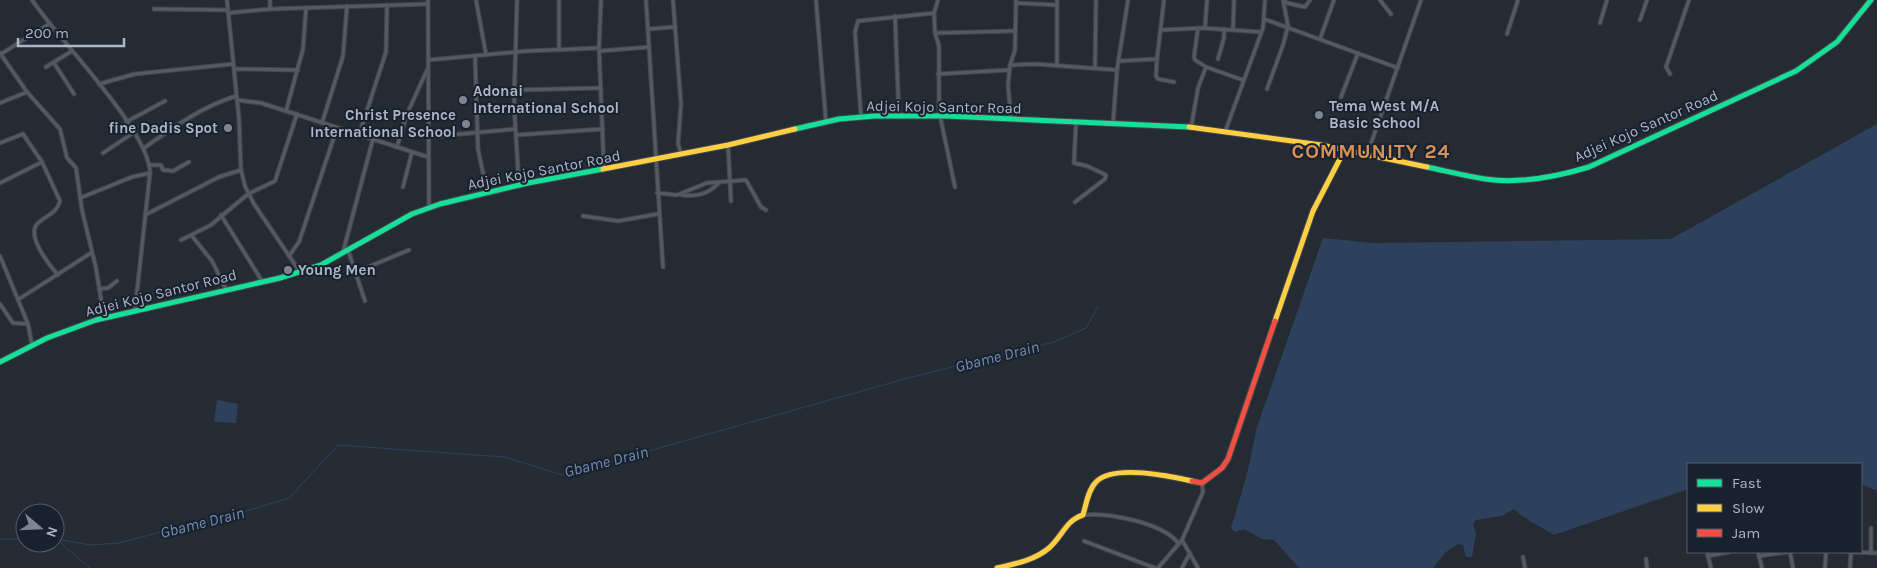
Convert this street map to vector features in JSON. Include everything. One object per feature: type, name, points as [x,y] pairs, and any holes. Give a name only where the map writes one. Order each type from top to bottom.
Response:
[{"type":"street","points":[[32,0],[49,24],[99,84],[134,132],[144,148],[150,165],[136,310]]},
{"type":"street","points":[[227,0],[234,64],[241,170],[248,194],[300,272]]},
{"type":"street","points":[[270,0],[270,9]]},
{"type":"street","points":[[320,0],[321,7]]},
{"type":"street","points":[[476,0],[486,54]]},
{"type":"street","points":[[517,0],[514,90],[519,185]]},
{"type":"street","points":[[559,0],[559,50]]},
{"type":"street","points":[[601,0],[599,50],[604,169]]},
{"type":"street","points":[[646,0],[658,214],[663,267]]},
{"type":"street","points":[[673,0],[681,104],[678,144],[681,154]]},
{"type":"street","points":[[816,0],[826,122]]},
{"type":"street","points":[[938,0],[934,13],[935,33],[939,46],[940,116],[955,187]]},
{"type":"street","points":[[1057,0],[1057,66]]},
{"type":"street","points":[[1095,68],[1096,0]]},
{"type":"street","points":[[1113,124],[1117,70],[1120,61],[1128,0]]},
{"type":"street","points":[[1164,0],[1156,76],[1158,79],[1174,82]]},
{"type":"street","points":[[1205,28],[1206,0]]},
{"type":"street","points":[[1234,0],[1234,29]]},
{"type":"street","points":[[1225,132],[1261,32],[1265,0]]},
{"type":"street","points":[[1284,0],[1287,3],[1305,7],[1310,0]]},
{"type":"street","points":[[1267,89],[1288,26],[1284,0]]},
{"type":"street","points":[[1320,39],[1334,0]]},
{"type":"street","points":[[1380,0],[1391,14]]},
{"type":"street","points":[[1367,156],[1422,0]]},
{"type":"street","points":[[1507,34],[1518,0]]},
{"type":"street","points":[[1600,22],[1607,0]]},
{"type":"street","points":[[1640,20],[1647,0]]},
{"type":"street","points":[[1670,74],[1666,66],[1689,0]]},
{"type":"street","name":"Adjei Kojo Santor Road","points":[[0,362],[32,344],[104,318],[300,272],[329,262],[429,207],[519,185],[656,160],[826,122],[861,117],[940,116],[1191,128],[1345,150],[1486,179],[1510,181],[1562,175],[1589,167],[1796,71],[1837,42],[1871,0]]},
{"type":"street","points":[[154,9],[228,12],[428,2],[429,207]]},
{"type":"street","points":[[1011,120],[1009,70],[1015,50],[1016,2],[1057,5]]},
{"type":"street","points":[[359,135],[386,52],[387,5]]},
{"type":"street","points":[[322,122],[343,56],[347,6]]},
{"type":"street","points":[[286,111],[303,50],[306,8]]},
{"type":"street","points":[[861,117],[855,26],[858,21],[934,13]]},
{"type":"street","points":[[895,16],[899,116]]},
{"type":"street","points":[[1264,19],[1288,26],[1398,68]]},
{"type":"street","points":[[49,24],[0,53],[27,92],[60,129],[68,158],[76,168],[80,198],[91,253],[96,268],[104,318]]},
{"type":"street","points":[[648,29],[675,27]]},
{"type":"street","points":[[1198,28],[1195,60],[1206,67],[1243,80]]},
{"type":"street","points":[[1161,30],[1205,28],[1261,32]]},
{"type":"street","points":[[1218,59],[1224,38],[1224,29]]},
{"type":"street","points":[[935,33],[1015,31]]},
{"type":"street","points":[[427,60],[516,52],[649,47]]},
{"type":"street","points":[[46,68],[72,51]]},
{"type":"street","points":[[1341,97],[1358,53]]},
{"type":"street","points":[[475,56],[478,132],[487,192]]},
{"type":"street","points":[[1120,61],[1157,59]]},
{"type":"street","points":[[54,63],[74,94]]},
{"type":"street","points":[[99,84],[135,74],[234,64]]},
{"type":"street","points":[[1010,65],[1117,70]]},
{"type":"street","points":[[1191,128],[1198,88],[1206,67]]},
{"type":"street","points":[[234,69],[298,70]]},
{"type":"street","points":[[397,147],[407,114],[427,70]]},
{"type":"street","points":[[938,74],[1009,70]]},
{"type":"street","points":[[514,90],[601,88]]},
{"type":"street","points":[[0,104],[27,92]]},
{"type":"street","points":[[144,148],[173,128],[224,100],[236,98],[297,114],[428,157]]},
{"type":"street","points":[[126,122],[165,100]]},
{"type":"street","points":[[181,240],[211,225],[248,194],[272,183],[276,178],[297,114]]},
{"type":"street","points":[[1076,123],[1074,163],[1087,166],[1106,175],[1105,179],[1076,202]]},
{"type":"street","points":[[289,256],[299,242],[337,128]]},
{"type":"street","points":[[428,136],[515,129]]},
{"type":"street","points":[[516,135],[603,129]]},
{"type":"street","points":[[103,153],[134,132]]},
{"type":"street","points":[[0,143],[23,134],[42,162],[60,202],[54,212],[37,224],[34,230],[39,251],[58,275]]},
{"type":"street","points":[[342,254],[373,139]]},
{"type":"street","points":[[728,145],[729,181],[732,201]]},
{"type":"street","points":[[1083,514],[1096,482],[1107,474],[1121,472],[1202,483],[1222,468],[1228,459],[1313,211],[1327,180],[1345,150]]},
{"type":"street","points":[[402,187],[412,152]]},
{"type":"street","points":[[0,183],[42,162]]},
{"type":"street","points":[[150,165],[161,165],[163,170],[173,171],[189,162]]},
{"type":"street","points":[[144,216],[218,177],[241,170]]},
{"type":"street","points":[[80,198],[132,177],[150,173]]},
{"type":"street","points":[[681,195],[707,183],[748,181],[761,207],[766,210]]},
{"type":"street","points":[[657,193],[694,196],[708,192],[719,183]]},
{"type":"street","points":[[582,216],[602,220],[623,221],[636,216],[658,214]]},
{"type":"street","points":[[222,215],[262,281]]},
{"type":"street","points":[[192,236],[212,261],[226,289]]},
{"type":"street","points":[[348,250],[366,301]]},
{"type":"street","points":[[356,272],[409,250]]},
{"type":"street","points":[[19,299],[91,253]]},
{"type":"street","points":[[0,256],[19,299],[28,324],[32,344]]},
{"type":"street","points":[[99,289],[108,288],[117,281]]},
{"type":"street","points":[[0,304],[13,323],[28,324]]},
{"type":"street","points":[[1084,541],[1157,568],[1182,540],[1203,492],[1202,483]]},
{"type":"street","points":[[996,568],[1029,559],[1047,550],[1072,519],[1083,514],[1140,522],[1163,530],[1179,544]]},
{"type":"street","points":[[1871,528],[1871,553]]},
{"type":"street","points":[[1182,540],[1198,568]]},
{"type":"street","points":[[1182,568],[1190,553]]},
{"type":"street","points":[[1758,553],[1762,568]]},
{"type":"street","points":[[1759,556],[1782,553]]},
{"type":"street","points":[[1789,553],[1794,568]]},
{"type":"street","points":[[1825,568],[1826,553]]},
{"type":"street","points":[[1850,553],[1850,568]]},
{"type":"street","points":[[1862,553],[1877,553]]},
{"type":"street","points":[[1708,554],[1710,568]]},
{"type":"street","points":[[1523,558],[1524,568]]},
{"type":"street","points":[[1646,559],[1647,568]]},
{"type":"water","points":[[1877,124],[1877,491],[1862,484],[1862,463],[1687,463],[1687,489],[1554,535],[1528,520],[1514,509],[1502,516],[1476,520],[1473,524],[1476,533],[1472,557],[1466,557],[1463,545],[1458,544],[1446,552],[1433,568],[1299,568],[1274,540],[1262,539],[1244,529],[1235,532],[1231,528],[1247,474],[1257,427],[1323,238],[1373,243],[1671,239]]},
{"type":"water","points":[[217,400],[238,404],[236,423],[214,422]]},
{"type":"waterway","name":"Gbame Drain","points":[[65,541],[91,545],[119,543],[195,523],[221,519],[289,498],[338,445],[504,457],[563,475],[908,378],[1054,342],[1086,328],[1098,307]]},
{"type":"waterway","name":"Gbame Drain","points":[[0,539],[15,539]]},
{"type":"waterway","name":"Gbame Drain","points":[[65,547],[90,568]]},
{"type":"traffic: fast","points":[[1427,167],[1485,179],[1511,181],[1551,177],[1589,167],[1796,71],[1837,42],[1871,0]]},
{"type":"traffic: fast","points":[[795,129],[839,119],[875,116],[947,116],[1189,127]]},
{"type":"traffic: fast","points":[[0,362],[47,338],[96,320],[280,278],[321,265],[412,214],[440,204],[528,183],[603,169]]},
{"type":"traffic: slow","points":[[1189,127],[1321,145],[1427,167]]},
{"type":"traffic: slow","points":[[603,169],[728,145],[795,129]]},
{"type":"traffic: slow","points":[[1275,321],[1313,211],[1345,149]]},
{"type":"traffic: slow","points":[[997,568],[1031,559],[1049,548],[1072,521],[1083,515],[1091,489],[1096,482],[1104,477],[1128,472],[1192,481]]},
{"type":"traffic: jam","points":[[1192,481],[1202,483],[1222,468],[1228,459],[1275,321]]},
{"type":"place","name":"Adonai International School","points":[[463,100]]},
{"type":"place","name":"Tema West M/A Basic School","points":[[1319,115]]},
{"type":"place","name":"Christ Presence International School","points":[[466,124]]},
{"type":"place","name":"fine Dadis Spot","points":[[228,128]]},
{"type":"place","name":"Young Men","points":[[288,270]]},
{"type":"district","name":"COMMUNITY 24","points":[[1371,151]]}]
